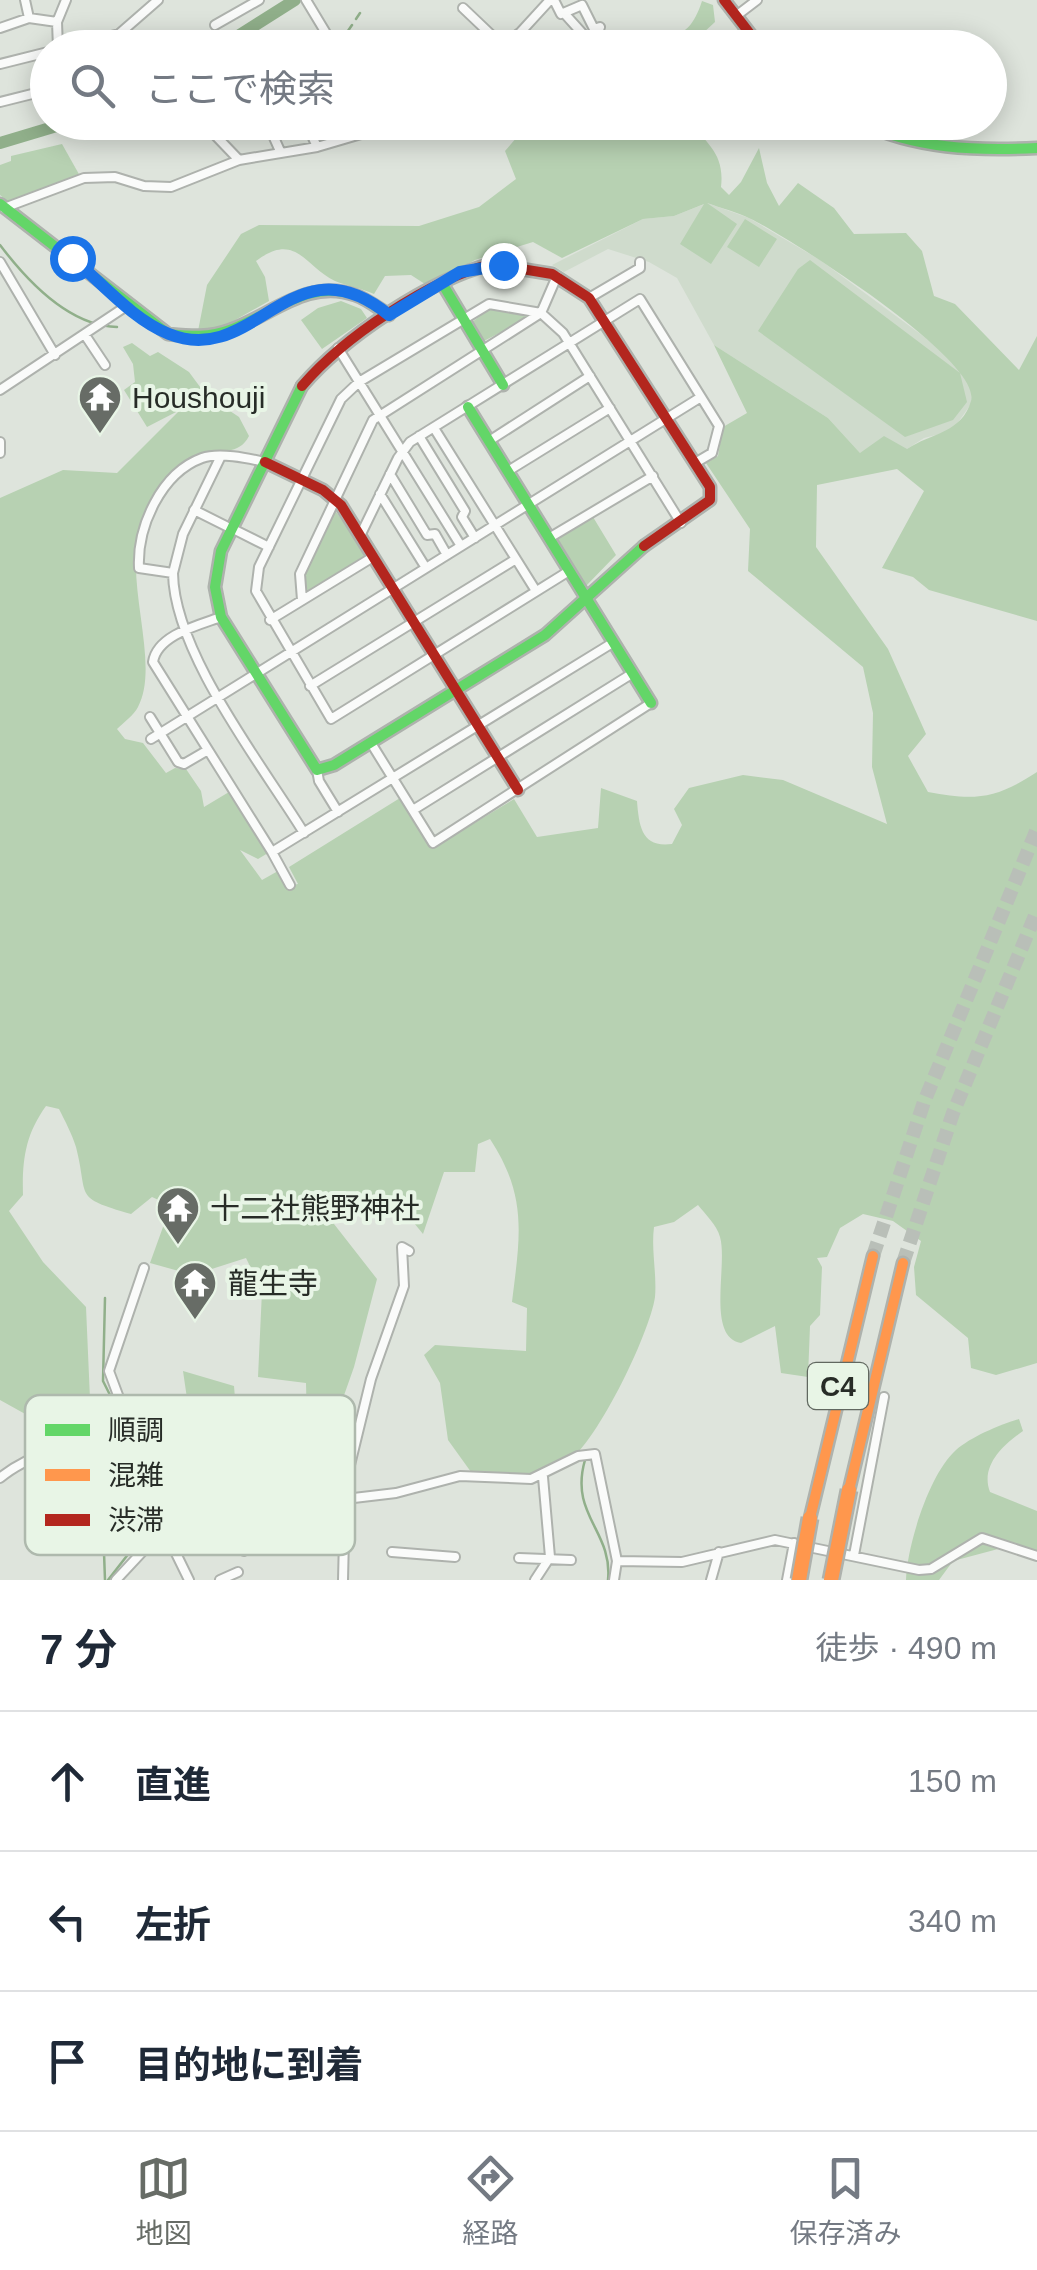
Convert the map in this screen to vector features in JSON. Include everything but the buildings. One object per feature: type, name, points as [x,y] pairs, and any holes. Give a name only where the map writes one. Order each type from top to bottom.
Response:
[{"type":"main road","points":[[724,0],[747,30]]},
{"type":"main road","points":[[903,140],[940,148],[1037,148]]},
{"type":"main road","points":[[2,207],[168,334],[196,340],[226,335],[294,295],[318,288],[352,291],[389,315]]},
{"type":"main road","points":[[492,264],[557,276],[590,298],[710,487],[710,500],[621,562],[545,635],[371,743],[317,770],[221,617],[215,588],[221,551],[300,388],[317,364],[338,348],[460,272],[492,264]]},
{"type":"main road","points":[[442,282],[503,385]]},
{"type":"main road","points":[[468,407],[651,703]]},
{"type":"main road","points":[[265,462],[334,498],[518,790]]},
{"type":"main road","name":"C4","points":[[799,1580],[872,1256]]},
{"type":"main road","name":"C4","points":[[831,1580],[904,1263]]},
{"type":"street","points":[[25,0],[29,18]]},
{"type":"street","points":[[59,30],[64,0]]},
{"type":"street","points":[[125,30],[158,0]]},
{"type":"street","points":[[215,25],[259,0]]},
{"type":"street","points":[[522,30],[552,0],[580,30]]},
{"type":"street","points":[[736,16],[757,0]]},
{"type":"street","points":[[309,4],[324,30]]},
{"type":"street","points":[[564,13],[582,5],[594,29],[600,28]]},
{"type":"street","points":[[463,8],[486,30]]},
{"type":"street","points":[[0,28],[29,18],[57,22]]},
{"type":"street","points":[[0,64],[30,56]]},
{"type":"street","points":[[0,102],[30,94]]},
{"type":"street","points":[[220,140],[240,160]]},
{"type":"street","points":[[275,140],[280,151]]},
{"type":"street","points":[[314,140],[317,146]]},
{"type":"street","points":[[2,207],[84,178],[115,177],[144,186],[171,187],[240,160],[336,140]]},
{"type":"street","points":[[0,262],[55,354]]},
{"type":"street","points":[[590,298],[640,268],[640,262]]},
{"type":"street","points":[[302,600],[300,574],[369,426],[379,414],[541,313],[557,276]]},
{"type":"street","points":[[360,536],[402,451],[419,436],[640,300],[719,426],[712,453],[695,463]]},
{"type":"street","points":[[569,571],[330,719],[256,591],[269,547],[335,408],[359,382],[489,304],[541,313],[570,343],[682,522]]},
{"type":"street","points":[[0,390],[128,305]]},
{"type":"street","points":[[85,335],[105,365]]},
{"type":"street","points":[[338,348],[461,546]]},
{"type":"street","points":[[489,441],[590,376]]},
{"type":"street","points":[[151,740],[701,398]]},
{"type":"street","points":[[508,472],[610,408]]},
{"type":"street","points":[[434,428],[536,591]]},
{"type":"street","points":[[419,436],[465,511],[462,517],[475,538]]},
{"type":"street","points":[[0,442],[0,453]]},
{"type":"street","points":[[173,573],[138,568],[149,516],[167,483],[205,457],[265,462]]},
{"type":"street","points":[[220,458],[194,510],[173,573],[182,632],[304,832]]},
{"type":"street","points":[[390,474],[427,534],[435,534],[447,555]]},
{"type":"street","points":[[550,538],[653,476]]},
{"type":"street","points":[[380,494],[426,568]]},
{"type":"street","points":[[194,510],[226,526]]},
{"type":"street","points":[[236,531],[269,547]]},
{"type":"street","points":[[270,620],[373,557]]},
{"type":"street","points":[[310,686],[516,560]]},
{"type":"street","points":[[221,617],[182,632],[158,648],[153,662],[290,885]]},
{"type":"street","points":[[272,852],[614,642]]},
{"type":"street","points":[[413,810],[633,673]]},
{"type":"street","points":[[371,743],[433,842],[651,703]]},
{"type":"street","points":[[150,717],[178,762],[184,764],[208,750]]},
{"type":"street","points":[[317,770],[318,781],[338,812]]},
{"type":"street","points":[[355,1450],[370,1379],[404,1286],[402,1247],[410,1251]]},
{"type":"street","points":[[117,1395],[109,1362],[137,1298],[144,1268]]},
{"type":"street","points":[[854,1555],[884,1397]]},
{"type":"street","points":[[355,1497],[396,1493],[460,1476],[543,1476],[570,1459],[595,1454],[617,1561],[614,1580]]},
{"type":"street","points":[[0,1478],[25,1465]]},
{"type":"street","points":[[535,1580],[550,1557],[543,1476]]},
{"type":"street","points":[[617,1561],[682,1562],[753,1542],[794,1543],[919,1570],[932,1568],[982,1538],[1037,1556]]},
{"type":"street","points":[[787,1580],[794,1543]]},
{"type":"street","points":[[392,1552],[455,1557]]},
{"type":"street","points":[[711,1580],[719,1552]]},
{"type":"street","points":[[116,1580],[143,1555]]},
{"type":"street","points":[[177,1555],[189,1580]]},
{"type":"street","points":[[344,1555],[344,1580]]},
{"type":"street","points":[[519,1558],[571,1560]]},
{"type":"street","points":[[220,1580],[238,1572]]},
{"type":"shaded area","points":[[707,203],[749,218],[820,260],[938,347],[965,374],[973,393],[971,404],[952,431],[924,438],[907,449],[860,453],[828,418],[714,345],[677,278],[649,262],[608,249],[564,272],[552,265],[643,219],[674,216]]},
{"type":"green space","points":[[702,1],[713,5],[715,22],[706,30],[684,30]]},
{"type":"green space","points":[[514,140],[705,140],[717,157],[721,187],[729,195],[741,182],[759,148],[767,183],[779,206],[798,183],[834,208],[854,234],[906,233],[922,251],[934,296],[955,304],[1019,370],[1037,336],[1037,621],[929,590],[913,577],[882,568],[924,491],[897,469],[817,485],[816,547],[888,649],[926,734],[908,756],[928,792],[985,796],[1037,772],[1037,1363],[996,1375],[971,1368],[968,1338],[916,1295],[914,1267],[921,1241],[893,1221],[863,1214],[840,1228],[827,1257],[817,1258],[822,1267],[820,1315],[810,1326],[808,1377],[781,1373],[775,1326],[741,1343],[730,1338],[724,1328],[720,1237],[698,1205],[674,1222],[654,1227],[655,1297],[651,1314],[619,1389],[576,1455],[563,1465],[541,1472],[471,1472],[448,1440],[440,1383],[424,1355],[435,1345],[526,1351],[527,1308],[512,1302],[519,1237],[516,1199],[490,1139],[478,1144],[475,1172],[444,1172],[423,1234],[397,1202],[381,1192],[355,1200],[334,1224],[377,1279],[344,1395],[306,1395],[306,1383],[258,1377],[262,1291],[246,1258],[193,1275],[150,1263],[163,1227],[163,1202],[152,1197],[131,1214],[91,1199],[66,1123],[59,1109],[46,1106],[26,1149],[23,1195],[9,1211],[43,1262],[86,1307],[90,1395],[25,1395],[25,1414],[0,1400],[0,498],[63,470],[117,473],[180,410],[147,427],[124,390],[135,382],[133,364],[123,347],[132,343],[150,356],[158,352],[189,372],[206,395],[239,417],[249,436],[240,447],[202,454],[179,467],[160,488],[147,513],[136,557],[145,648],[144,690],[136,710],[117,729],[125,739],[143,743],[166,773],[175,768],[186,769],[201,791],[204,807],[229,792],[268,853],[258,859],[240,850],[262,880],[278,871],[287,886],[298,884],[289,867],[400,798],[433,848],[514,799],[537,837],[598,828],[601,788],[637,801],[641,827],[648,839],[672,844],[682,825],[674,809],[689,788],[743,775],[783,780],[887,824],[872,767],[873,713],[863,667],[748,571],[750,529],[706,463],[718,456],[723,427],[747,413],[714,345],[828,418],[860,453],[884,436],[907,449],[961,420],[971,401],[967,382],[947,358],[879,301],[772,230],[707,203],[737,224],[711,264],[680,244],[704,204],[674,216],[643,219],[562,258],[533,242],[475,260],[428,286],[411,275],[385,276],[374,294],[335,281],[299,254],[281,249],[256,261],[265,277],[269,301],[221,328],[198,331],[207,285],[241,234],[259,225],[419,226],[479,207],[516,179],[505,151]]},
{"type":"green space","points":[[62,144],[80,176],[11,204],[0,195],[0,165],[11,161],[11,156]]},
{"type":"green space","points":[[745,219],[777,239],[759,267],[727,247]]},
{"type":"green space","points":[[810,260],[960,373],[967,402],[953,420],[905,437],[758,331],[798,269]]},
{"type":"green space","points":[[341,301],[361,309],[367,318],[322,349],[301,320],[318,308]]},
{"type":"green space","points":[[490,308],[529,314],[482,342],[471,323]]},
{"type":"green space","points":[[334,509],[365,551],[363,558],[305,594],[303,574]]},
{"type":"green space","points":[[593,517],[616,555],[586,586],[557,539]]},
{"type":"green space","points":[[183,1371],[234,1386],[235,1395],[186,1395]]},
{"type":"green space","points":[[1019,1419],[1023,1431],[995,1457],[988,1482],[990,1492],[1037,1511],[1037,1553],[1013,1545],[953,1561],[939,1580],[906,1580],[921,1511],[946,1461],[969,1441]]},
{"type":"waterway","points":[[248,30],[295,0]]},
{"type":"waterway","points":[[356,19],[360,13]]},
{"type":"waterway","points":[[349,30],[352,25]]},
{"type":"waterway","points":[[0,143],[30,134]]},
{"type":"waterway","points":[[0,245],[51,300],[83,319],[117,327]]},
{"type":"waterway","points":[[105,1298],[103,1381],[110,1395]]},
{"type":"waterway","points":[[585,1460],[583,1495],[604,1548],[608,1580]]},
{"type":"waterway","points":[[104,1555],[105,1580]]},
{"type":"waterway","points":[[108,1580],[128,1555]]},
{"type":"tunnel","points":[[873,1256],[924,1102],[1037,829]]},
{"type":"tunnel","points":[[903,1263],[953,1113],[1037,911]]},
{"type":"traffic: fast","points":[[911,140],[991,149],[1037,148]]},
{"type":"traffic: fast","points":[[0,204],[168,334],[222,333],[291,300],[322,291],[355,295],[389,315]]},
{"type":"traffic: fast","points":[[442,283],[503,385]]},
{"type":"traffic: fast","points":[[302,386],[221,551],[215,587],[221,617],[317,770],[334,765],[545,635],[644,546]]},
{"type":"traffic: fast","points":[[468,407],[651,703]]},
{"type":"traffic: slow","points":[[810,1518],[873,1256]]},
{"type":"traffic: slow","points":[[849,1490],[903,1263]]},
{"type":"traffic: slow","points":[[831,1580],[849,1490]]},
{"type":"traffic: slow","points":[[799,1580],[810,1518]]},
{"type":"traffic: jam","points":[[724,0],[747,30]]},
{"type":"traffic: jam","points":[[491,264],[552,274],[589,298],[710,487],[710,500],[644,546]]},
{"type":"traffic: jam","points":[[302,386],[341,349],[389,313],[441,283],[491,264]]},
{"type":"traffic: jam","points":[[265,462],[323,490],[341,505],[518,790]]},
{"type":"place","name":"Houshouji","points":[[100,435]]},
{"type":"place","name":"十二社熊野神社","points":[[178,1246]]},
{"type":"place","name":"龍生寺","points":[[195,1321]]},
{"type":"route","points":[[72,258],[156,327],[196,340],[226,335],[288,298],[328,288],[368,298],[389,315],[460,272],[477,266],[503,265]]}]
